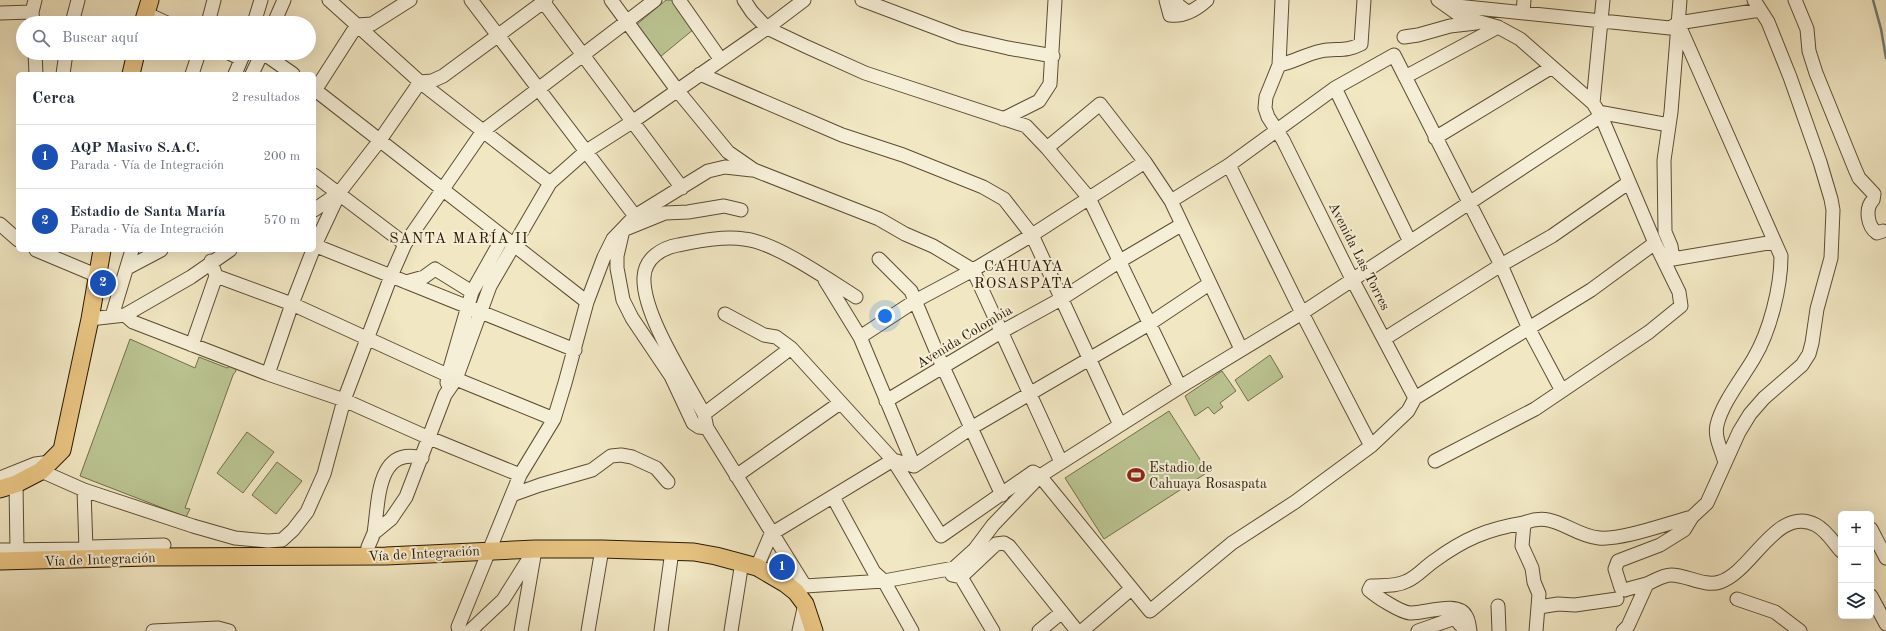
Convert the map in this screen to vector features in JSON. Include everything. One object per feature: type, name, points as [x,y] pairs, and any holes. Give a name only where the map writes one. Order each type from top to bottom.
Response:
[{"type":"main road","points":[[131,72],[134,60]]},
{"type":"main road","points":[[0,489],[16,484],[46,466],[58,456],[64,447],[90,319],[102,252]]},
{"type":"main road","name":"Vía de Integración","points":[[0,561],[149,557],[367,556],[535,549],[672,551],[694,552],[749,565],[772,575],[802,594]]},
{"type":"main road","points":[[802,594],[814,631]]},
{"type":"street","points":[[74,16],[78,0]]},
{"type":"street","points":[[210,16],[214,0]]},
{"type":"street","points":[[256,16],[261,0]]},
{"type":"street","points":[[277,16],[284,0]]},
{"type":"street","points":[[329,0],[420,82],[550,183]]},
{"type":"street","points":[[357,25],[372,24],[410,0]]},
{"type":"street","points":[[471,0],[635,216]]},
{"type":"street","points":[[611,0],[677,90],[728,152],[754,170],[879,220],[905,234],[933,246],[973,270],[1061,462]]},
{"type":"street","points":[[0,478],[35,464],[46,466],[84,490],[177,521],[235,538],[268,541],[282,540],[293,530],[307,512],[324,474],[344,400],[369,338],[391,276],[405,244],[483,131],[655,0]]},
{"type":"street","points":[[678,0],[721,60]]},
{"type":"street","points":[[744,0],[752,12],[767,28],[865,73],[1026,126],[1047,148],[1089,198],[1180,387]]},
{"type":"street","points":[[374,533],[391,519],[406,497],[430,438],[452,377],[481,312],[490,286],[515,246],[550,183],[585,152],[632,122],[767,28],[804,0]]},
{"type":"street","points":[[862,0],[960,37],[1053,56]]},
{"type":"street","points":[[1003,119],[1039,101],[1050,84],[1053,56],[1055,0]]},
{"type":"street","points":[[1166,0],[1170,15],[1178,16],[1195,10],[1207,0]]},
{"type":"street","points":[[1176,0],[1178,5],[1187,12]]},
{"type":"street","name":"Avenida Las Torres","points":[[1282,0],[1279,65],[1266,97],[1268,117],[1277,129],[1352,279],[1415,398]]},
{"type":"street","points":[[1279,65],[1293,62],[1304,56],[1322,51],[1351,50],[1361,44],[1364,0]]},
{"type":"street","points":[[1522,13],[1524,0]]},
{"type":"street","points":[[1598,110],[1603,0]]},
{"type":"street","points":[[1680,0],[1669,125],[1664,160],[1665,232],[1671,246],[1673,259],[1774,242]]},
{"type":"street","points":[[1795,0],[1807,29],[1809,51],[1823,94],[1859,178],[1874,194],[1874,200],[1870,203],[1868,212],[1870,224],[1877,233],[1883,231]]},
{"type":"street","points":[[420,82],[432,81],[442,76],[544,1],[582,56],[682,188]]},
{"type":"street","points":[[1442,1],[1522,13],[1670,28],[1678,23],[1757,5],[1768,22],[1790,77],[1827,184],[1833,210],[1832,245],[1829,265],[1809,354],[1802,365],[1764,398],[1750,414],[1739,432],[1707,502],[1692,517],[1684,530],[1660,545],[1618,561],[1615,569],[1621,588],[1625,590],[1647,584],[1660,577],[1672,575],[1713,583],[1721,581],[1750,560],[1782,526],[1799,521],[1817,525],[1828,534],[1838,547]]},
{"type":"street","points":[[1435,462],[1513,422],[1562,391],[1649,332],[1681,306],[1679,292],[1628,183],[1598,110],[1520,39],[1498,27],[1477,22],[1462,16],[1442,1]]},
{"type":"street","points":[[0,13],[33,12]]},
{"type":"street","points":[[1404,37],[1418,36],[1450,26],[1477,22]]},
{"type":"street","points":[[1678,23],[1781,256],[1781,269],[1768,328],[1754,359],[1733,390],[1717,425],[1716,438],[1723,452],[1725,463]]},
{"type":"street","points":[[316,87],[357,25]]},
{"type":"street","points":[[1405,77],[1498,27]]},
{"type":"street","points":[[1170,201],[1229,165],[1335,88],[1394,55],[1501,266],[1529,329],[1562,391]]},
{"type":"street","points":[[35,60],[36,72]]},
{"type":"street","points":[[67,60],[68,72]]},
{"type":"street","points":[[193,72],[197,60]]},
{"type":"street","points":[[236,72],[241,60]]},
{"type":"street","points":[[253,72],[259,60]]},
{"type":"street","points":[[273,60],[290,72]]},
{"type":"street","points":[[1435,138],[1552,67]]},
{"type":"street","points":[[700,74],[842,135],[903,155],[983,187],[1004,199],[1032,235],[1120,425]]},
{"type":"street","points":[[316,242],[339,193],[380,140],[420,82]]},
{"type":"street","points":[[1335,88],[1410,242]]},
{"type":"street","points":[[316,92],[587,302]]},
{"type":"street","points":[[1047,148],[1100,104],[1145,162],[1170,201],[1241,349]]},
{"type":"street","points":[[802,594],[954,568],[966,559],[993,524],[1040,476],[1241,349],[1302,313],[1468,203],[1598,110],[1669,125]]},
{"type":"street","points":[[860,337],[916,301],[973,270],[1032,235],[1145,162]]},
{"type":"street","points":[[1229,165],[1302,313],[1371,446]]},
{"type":"street","points":[[458,627],[488,550],[520,475],[554,419],[575,350],[587,302],[604,257],[613,239],[635,216],[708,171],[725,167],[754,170]]},
{"type":"street","points":[[316,176],[405,244]]},
{"type":"street","points":[[1384,339],[1552,236],[1628,183]]},
{"type":"street","points":[[316,209],[339,193]]},
{"type":"street","points":[[623,230],[665,213],[688,212],[724,206],[741,210]]},
{"type":"street","points":[[0,224],[16,238]]},
{"type":"street","name":"Avenida Colombia","points":[[886,401],[1001,332],[1061,299],[1120,261],[1181,225]]},
{"type":"street","points":[[623,230],[617,256],[617,268],[623,300],[632,318],[671,376],[693,423],[699,427],[707,428]]},
{"type":"street","points":[[452,377],[467,307],[472,292],[503,237]]},
{"type":"street","points":[[798,631],[802,594],[771,534],[707,428],[704,414],[656,324],[648,302],[644,276],[650,260],[658,252],[670,246],[692,242],[744,238],[755,241],[791,257],[856,297]]},
{"type":"street","points":[[725,314],[764,335],[776,337],[791,348],[893,460],[941,536],[1033,472],[1040,476],[1150,611],[1232,543],[1295,502],[1371,446],[1408,411],[1415,398],[1591,290],[1655,243]]},
{"type":"street","points":[[316,247],[575,350]]},
{"type":"street","points":[[44,252],[98,276]]},
{"type":"street","points":[[112,316],[131,252]]},
{"type":"street","points":[[127,268],[157,252]]},
{"type":"street","points":[[90,319],[125,315],[191,277],[227,252]]},
{"type":"street","points":[[268,374],[292,304],[312,252]]},
{"type":"street","points":[[878,259],[911,291],[943,367],[1002,495]]},
{"type":"street","points":[[192,345],[216,276],[212,261]]},
{"type":"street","points":[[406,282],[424,277],[435,269],[472,292]]},
{"type":"street","points":[[216,276],[292,304],[452,377],[554,419]]},
{"type":"street","points":[[823,277],[860,337],[914,466]]},
{"type":"street","points":[[731,631],[749,565],[771,534],[893,460],[914,466],[971,428],[1090,360],[1149,324],[1209,284]]},
{"type":"street","points":[[125,315],[133,322],[268,374],[344,400],[430,438],[520,475]]},
{"type":"street","points":[[704,414],[791,348]]},
{"type":"street","points":[[736,476],[840,403]]},
{"type":"street","points":[[367,556],[368,547],[374,533],[382,481],[386,468],[393,461],[403,456],[412,455],[422,458]]},
{"type":"street","points":[[512,495],[592,470],[611,456],[621,455],[632,457],[656,468],[668,482]]},
{"type":"street","points":[[16,484],[17,550]]},
{"type":"street","points":[[84,490],[86,549]]},
{"type":"street","points":[[833,497],[874,572],[884,581],[912,631]]},
{"type":"street","points":[[1470,631],[1466,615],[1460,609],[1449,608],[1408,613],[1375,595],[1369,590],[1371,586],[1398,584],[1408,581],[1433,561],[1463,542],[1486,531],[1524,524],[1544,518],[1599,538],[1618,537],[1692,517]]},
{"type":"street","points":[[1524,524],[1522,546],[1532,568],[1534,582],[1540,594],[1536,631]]},
{"type":"street","points":[[1874,535],[1886,558]]},
{"type":"street","points":[[961,577],[996,544],[1004,543],[1009,546],[1077,631]]},
{"type":"street","points":[[0,550],[86,549],[90,547],[164,545]]},
{"type":"street","points":[[470,631],[503,600],[535,549]]},
{"type":"street","points":[[521,631],[535,549]]},
{"type":"street","points":[[588,631],[602,549]]},
{"type":"street","points":[[661,631],[672,551]]},
{"type":"street","points":[[934,572],[961,577],[993,631]]},
{"type":"street","points":[[1623,631],[1628,626],[1647,584]]},
{"type":"street","points":[[1082,631],[1131,589]]},
{"type":"street","points":[[1539,607],[1558,604],[1575,605],[1617,599]]},
{"type":"street","points":[[1737,599],[1775,612],[1800,631]]},
{"type":"street","points":[[1874,602],[1886,624]]},
{"type":"street","points":[[1498,606],[1499,631]]},
{"type":"street","points":[[1039,631],[1062,612]]},
{"type":"street","points":[[1421,631],[1452,619],[1462,625],[1466,631]]},
{"type":"street","points":[[153,631],[218,628],[228,631]]},
{"type":"green space","points":[[666,0],[674,0],[694,29],[660,57],[636,25]]},
{"type":"green space","points":[[130,339],[195,368],[199,357],[227,368],[232,365],[235,366],[236,371],[233,375],[185,508],[190,509],[186,517],[80,476]]},
{"type":"green space","points":[[1270,355],[1283,377],[1248,401],[1235,380]]},
{"type":"green space","points":[[1222,371],[1236,391],[1220,403],[1223,407],[1214,414],[1208,407],[1195,416],[1185,396]]},
{"type":"green space","name":"Estadio de Cahuaya Rosaspata","points":[[1169,411],[1208,472],[1104,539],[1065,478]]},
{"type":"green space","points":[[247,432],[274,452],[243,493],[217,473]]},
{"type":"green space","points":[[277,462],[302,481],[276,514],[252,495]]},
{"type":"waterway","points":[[1873,0],[1881,29],[1886,58]]},
{"type":"place","name":"Estadio de Santa María","points":[[103,283]]},
{"type":"place","name":"Estadio de Cahuaya Rosaspata","points":[[1136,475]]},
{"type":"place","name":"AQP Masivo S.A.C.","points":[[782,567]]},
{"type":"district","name":"SANTA MARÍA II","points":[[459,238]]},
{"type":"district","name":"CAHUAYA ROSASPATA","points":[[1024,274]]}]
